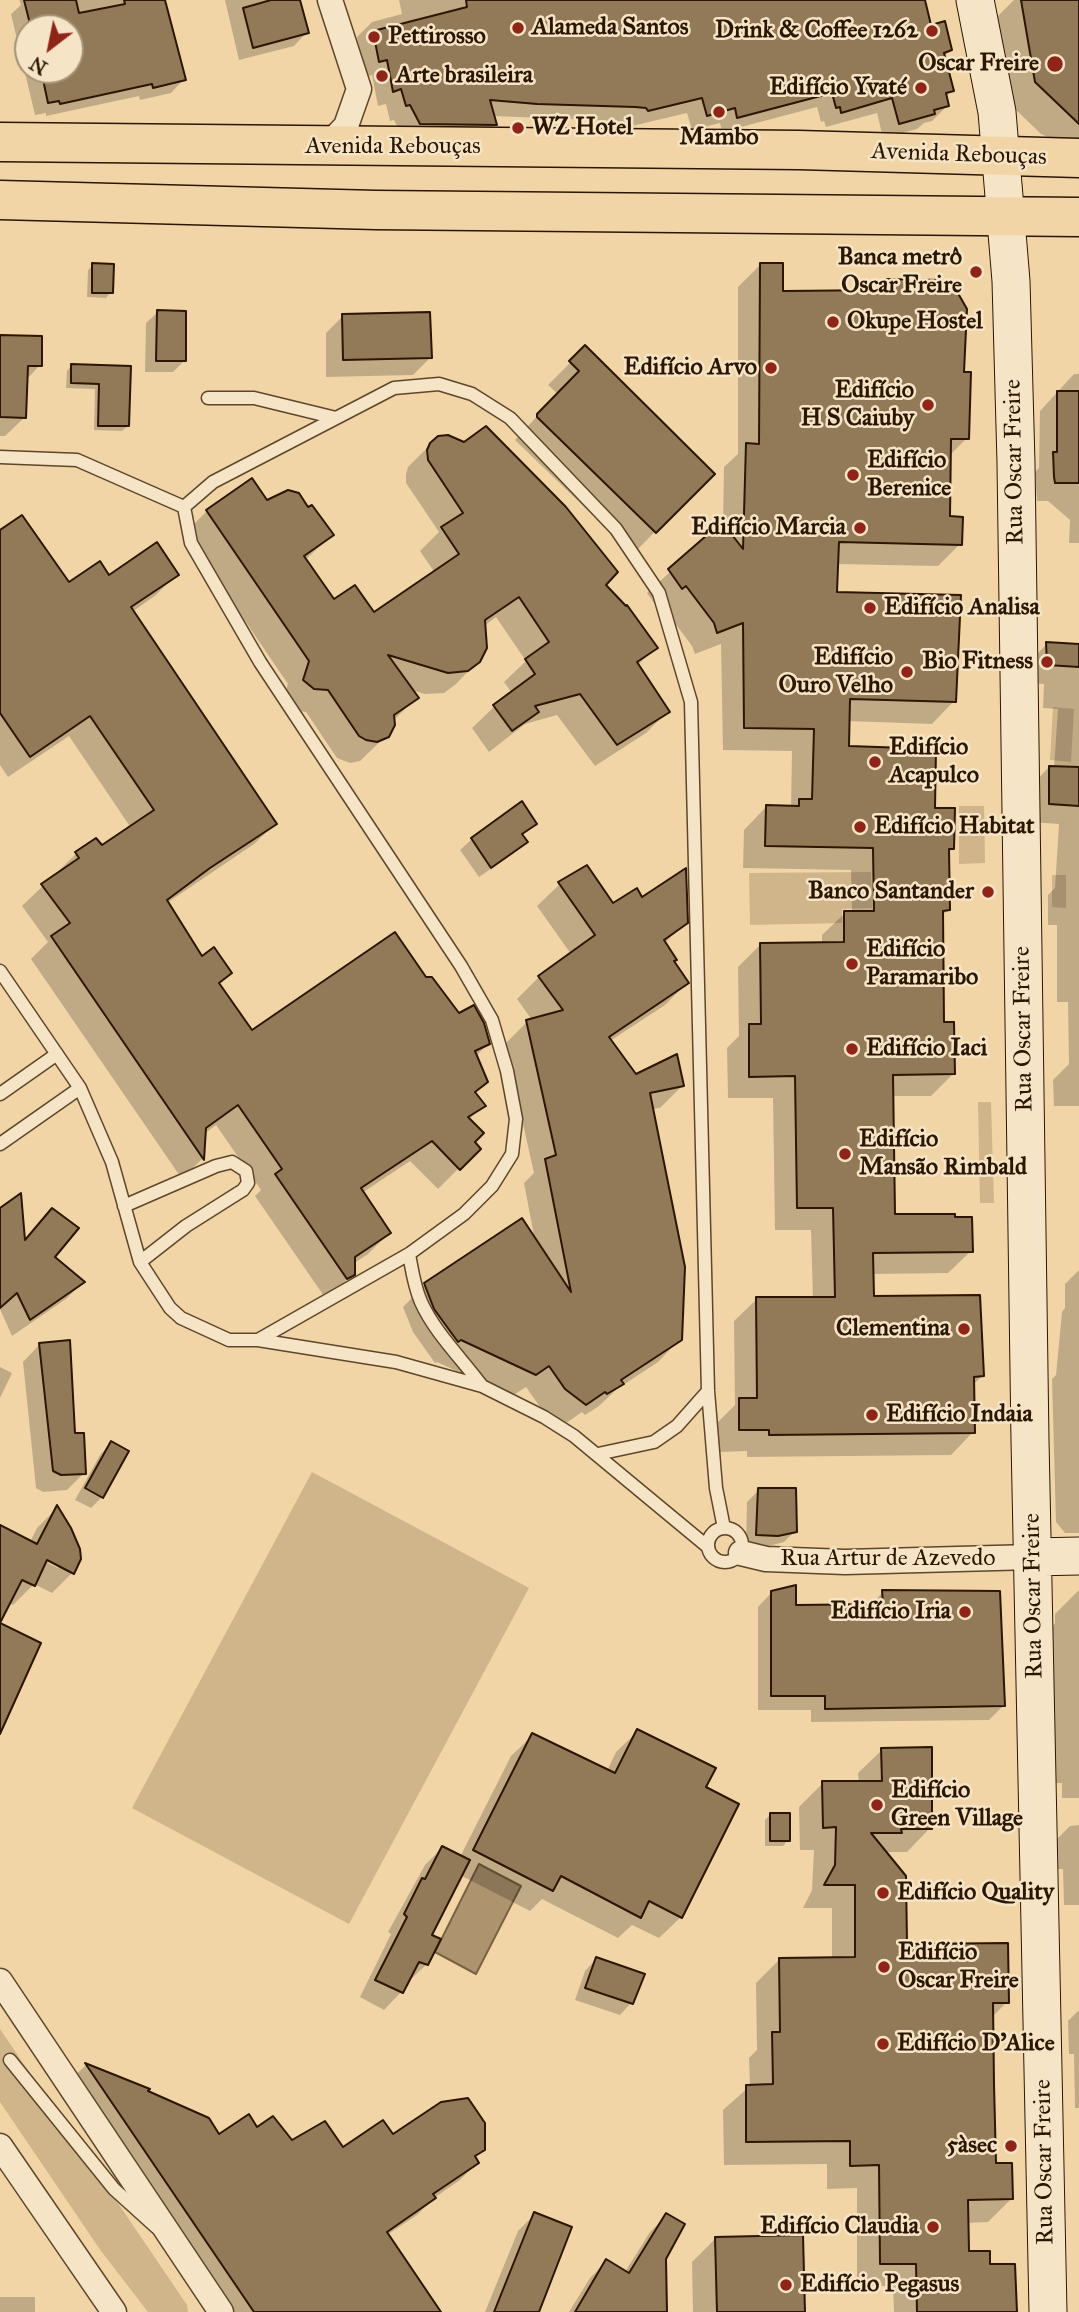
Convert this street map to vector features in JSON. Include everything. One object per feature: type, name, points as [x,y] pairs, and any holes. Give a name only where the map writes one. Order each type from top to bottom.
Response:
[{"type":"main road","name":"Avenida Rebouças","points":[[0,142],[799,150],[1001,158],[1079,158]]},
{"type":"main road","points":[[0,200],[363,209],[1079,217]]},
{"type":"street","points":[[327,146],[346,126],[359,89],[330,0]]},
{"type":"street","name":"Rua Oscar Freire","points":[[975,0],[997,112],[1010,255],[1016,463],[1032,1557],[1048,2312]]},
{"type":"street","name":"Rua Artur de Azevedo","points":[[741,1553],[766,1559],[834,1561],[1079,1556]]},
{"type":"street","points":[[5,1990],[173,2239],[208,2301],[221,2312]]},
{"type":"street","points":[[0,2146],[114,2312]]},
{"type":"lane","points":[[184,507],[214,482],[394,388],[439,384],[472,394],[510,418],[616,529],[659,593],[691,702],[708,1391],[716,1489],[724,1528]]},
{"type":"lane","points":[[208,398],[254,398],[336,418]]},
{"type":"lane","points":[[0,457],[77,460],[184,507]]},
{"type":"lane","points":[[184,507],[191,543],[260,662],[454,955],[492,1020],[507,1070],[516,1119],[512,1154],[492,1186],[464,1214],[409,1254],[258,1340]]},
{"type":"lane","points":[[0,971],[80,1088],[112,1162],[140,1262],[170,1308],[181,1318],[229,1340],[258,1340],[396,1362],[482,1386],[544,1417],[574,1436],[708,1547],[713,1557],[723,1562],[733,1560],[741,1553],[742,1544],[739,1535],[724,1528],[713,1532],[708,1547]]},
{"type":"lane","points":[[0,1094],[57,1054]]},
{"type":"lane","points":[[0,1144],[80,1088]]},
{"type":"lane","points":[[124,1206],[232,1161],[246,1171],[248,1183],[243,1190],[186,1226],[140,1262]]},
{"type":"lane","points":[[409,1254],[414,1283],[422,1303],[436,1326],[482,1386]]},
{"type":"lane","points":[[598,1454],[654,1442],[677,1426],[708,1391]]},
{"type":"lane","points":[[10,2060],[114,2189],[149,2223],[173,2239]]},
{"type":"shaded area","points":[[1053,707],[1074,709],[1071,762],[1050,760]]},
{"type":"shaded area","points":[[959,806],[984,806],[985,863],[959,864]]},
{"type":"shaded area","points":[[871,872],[872,908],[842,909],[842,923],[750,925],[749,873]]},
{"type":"shaded area","points":[[1052,875],[1066,875],[1066,908],[1052,907]]},
{"type":"shaded area","points":[[978,1102],[991,1102],[994,1203],[980,1203]]},
{"type":"shaded area","points":[[312,1472],[529,1588],[349,1924],[132,1808]]},
{"type":"shaded area","points":[[479,1864],[521,1886],[476,1974],[435,1952]]},
{"type":"shaded area","points":[[0,2029],[187,2305],[188,2312],[148,2312],[101,2251],[0,2102]]},
{"type":"building","points":[[24,0],[76,0],[79,13],[125,4],[124,0],[165,0],[186,80],[153,88],[152,84],[60,104],[59,101],[48,103],[44,84],[84,84],[84,14],[28,14]]},
{"type":"building","points":[[271,0],[300,0],[309,33],[253,48],[243,8]]},
{"type":"building","points":[[466,0],[925,0],[931,25],[945,21],[952,50],[944,53],[954,91],[946,93],[949,106],[934,110],[935,114],[899,124],[892,98],[841,113],[840,107],[836,108],[832,93],[737,118],[735,108],[707,116],[702,98],[648,111],[646,108],[635,107],[490,100],[497,125],[420,124],[410,105],[406,106],[401,89],[393,92],[387,60],[379,62],[373,31],[467,7]]},
{"type":"building","name":"Oscar Freire","points":[[1021,0],[1079,0],[1079,124],[1035,82]]},
{"type":"building","points":[[92,263],[114,264],[113,293],[92,293]]},
{"type":"building","points":[[760,263],[783,263],[783,291],[887,290],[887,279],[941,280],[959,295],[967,309],[964,372],[971,372],[969,439],[951,439],[950,516],[963,517],[962,545],[839,542],[837,592],[961,595],[956,702],[850,699],[849,746],[936,749],[935,808],[955,808],[954,849],[949,849],[950,910],[943,911],[944,1022],[954,1022],[955,1074],[893,1075],[895,1214],[955,1214],[955,1217],[972,1217],[973,1252],[873,1253],[874,1296],[980,1295],[984,1376],[974,1377],[975,1433],[769,1435],[769,1430],[739,1430],[739,1398],[757,1398],[756,1297],[835,1297],[833,1208],[797,1208],[795,1076],[749,1077],[749,1024],[761,1024],[760,943],[844,942],[844,911],[874,911],[873,848],[765,846],[766,805],[799,806],[799,799],[812,799],[814,729],[744,728],[743,623],[717,633],[714,623],[686,586],[682,589],[668,569],[722,522],[743,549],[746,443],[759,444]]},
{"type":"building","points":[[157,310],[186,311],[186,361],[156,361]]},
{"type":"building","points":[[430,312],[432,358],[343,360],[342,314]]},
{"type":"building","points":[[0,335],[42,336],[42,366],[28,366],[26,418],[0,417]]},
{"type":"building","points":[[585,345],[715,474],[656,533],[537,417],[579,371],[569,361]]},
{"type":"building","points":[[71,364],[131,366],[129,426],[98,426],[99,384],[71,383]]},
{"type":"building","points":[[1057,391],[1079,391],[1079,483],[1055,483],[1053,452],[1057,452]]},
{"type":"building","points":[[486,426],[566,507],[618,572],[606,585],[627,605],[658,648],[637,662],[670,712],[617,745],[580,694],[535,706],[539,712],[512,731],[493,705],[535,674],[525,659],[549,642],[519,597],[485,620],[487,648],[480,662],[468,671],[448,673],[388,655],[419,698],[394,715],[395,725],[389,737],[377,742],[359,736],[328,690],[314,689],[303,680],[309,661],[206,510],[252,478],[267,500],[288,490],[299,493],[308,507],[312,505],[334,535],[304,556],[334,599],[355,585],[374,612],[459,554],[441,527],[463,513],[428,460],[427,450],[438,436],[448,435],[464,442]]},
{"type":"building","points":[[22,515],[69,582],[100,561],[109,575],[157,542],[179,575],[131,607],[277,824],[167,900],[202,956],[214,947],[232,973],[219,983],[252,1030],[395,932],[426,977],[432,977],[459,1013],[474,1005],[484,1023],[490,1044],[475,1051],[488,1082],[475,1092],[486,1106],[468,1117],[484,1133],[475,1142],[481,1149],[460,1170],[432,1141],[361,1188],[391,1233],[355,1257],[355,1275],[347,1279],[275,1174],[282,1169],[238,1105],[206,1128],[204,1160],[51,936],[70,923],[41,884],[79,858],[75,852],[96,838],[102,845],[154,810],[90,716],[30,757],[0,713],[0,530]]},
{"type":"building","points":[[1046,642],[1079,644],[1079,667],[1047,665]]},
{"type":"building","points":[[1049,766],[1079,767],[1079,806],[1049,804]]},
{"type":"building","points":[[522,801],[537,824],[522,834],[528,842],[491,868],[471,838]]},
{"type":"building","points":[[587,865],[613,903],[637,888],[642,897],[686,868],[688,923],[664,940],[689,983],[609,1037],[636,1074],[677,1054],[684,1086],[650,1093],[685,1267],[682,1340],[621,1380],[624,1384],[607,1394],[605,1392],[586,1405],[565,1389],[549,1366],[536,1375],[461,1340],[458,1342],[434,1309],[424,1283],[522,1218],[571,1292],[545,1159],[556,1155],[526,1020],[563,1010],[538,976],[595,935],[558,882]]},
{"type":"building","points":[[21,1193],[25,1240],[52,1208],[79,1228],[55,1257],[85,1282],[30,1320],[17,1293],[0,1308],[0,1208]]},
{"type":"building","points":[[70,1340],[75,1433],[84,1433],[86,1474],[61,1475],[53,1471],[39,1343]]},
{"type":"building","points":[[111,1441],[129,1451],[103,1498],[85,1488]]},
{"type":"building","points":[[758,1488],[796,1488],[797,1532],[778,1536],[756,1535]]},
{"type":"building","points":[[57,1505],[80,1549],[81,1559],[74,1574],[47,1560],[35,1586],[22,1580],[0,1623],[0,1525],[37,1544]]},
{"type":"building","points":[[796,1585],[796,1605],[883,1604],[882,1590],[1000,1591],[1005,1706],[825,1709],[825,1696],[771,1696],[771,1591]]},
{"type":"building","points":[[0,1623],[41,1643],[0,1734]]},
{"type":"building","points":[[637,1729],[716,1768],[706,1787],[739,1804],[682,1918],[649,1901],[641,1918],[561,1876],[553,1891],[473,1850],[532,1733],[615,1773]]},
{"type":"building","points":[[932,1747],[932,1829],[871,1833],[906,1876],[907,1944],[1008,1943],[1009,2003],[993,2003],[994,2084],[996,2163],[1012,2163],[1013,2199],[968,2200],[969,2251],[990,2251],[990,2264],[1015,2264],[1017,2312],[917,2312],[916,2264],[880,2264],[879,2165],[850,2166],[850,2141],[746,2142],[746,2085],[773,2084],[772,2032],[780,2032],[779,1958],[855,1957],[855,1885],[824,1885],[835,1865],[836,1827],[823,1828],[822,1781],[882,1781],[881,1748]]},
{"type":"building","points":[[770,1813],[790,1813],[790,1841],[770,1841]]},
{"type":"building","points":[[442,1846],[470,1860],[432,1935],[441,1939],[428,1965],[419,1962],[403,1993],[375,1980],[407,1917],[404,1914],[422,1878],[425,1879]]},
{"type":"building","points":[[596,1957],[645,1974],[633,2004],[585,1988]]},
{"type":"building","points":[[85,2063],[150,2089],[148,2091],[209,2118],[219,2134],[249,2114],[257,2127],[273,2116],[292,2140],[325,2121],[343,2147],[383,2120],[393,2134],[441,2102],[468,2098],[485,2123],[485,2150],[475,2156],[479,2163],[433,2194],[436,2198],[387,2232],[441,2312],[254,2312]]},
{"type":"building","points":[[534,2212],[572,2227],[539,2312],[494,2312]]},
{"type":"building","points":[[666,2213],[685,2224],[666,2259],[667,2312],[575,2312],[606,2259],[629,2273]]},
{"type":"building","name":"Edifício Pegasus","points":[[803,2235],[805,2312],[717,2312],[715,2237]]},
{"type":"place","name":"Alameda Santos","points":[[518,28]]},
{"type":"place","name":"Drink & Coffee 1262","points":[[932,31]]},
{"type":"place","name":"Pettirosso","points":[[374,37]]},
{"type":"place","name":"Oscar Freire","points":[[1055,64]]},
{"type":"place","name":"Arte brasileira","points":[[382,76]]},
{"type":"place","name":"Edifício Yvaté","points":[[921,88]]},
{"type":"place","name":"Mambo","points":[[719,112]]},
{"type":"place","name":"WZ Hotel","points":[[518,128]]},
{"type":"place","name":"Banca metrô Oscar Freire","points":[[976,272]]},
{"type":"place","name":"Okupe Hostel","points":[[833,322]]},
{"type":"place","name":"Edifício Arvo","points":[[771,368]]},
{"type":"place","name":"Edifício H S Caiuby","points":[[928,405]]},
{"type":"place","name":"Edifício Berenice","points":[[853,475]]},
{"type":"place","name":"Edifício Marcia","points":[[860,528]]},
{"type":"place","name":"Edifício Analisa","points":[[870,608]]},
{"type":"place","name":"Bio Fitness","points":[[1047,662]]},
{"type":"place","name":"Edifício Ouro Velho","points":[[907,672]]},
{"type":"place","name":"Edifício Acapulco","points":[[875,762]]},
{"type":"place","name":"Edifício Habitat","points":[[860,827]]},
{"type":"place","name":"Banco Santander","points":[[988,892]]},
{"type":"place","name":"Edifício Paramaribo","points":[[852,964]]},
{"type":"place","name":"Edifício Iaci","points":[[852,1049]]},
{"type":"place","name":"Edifício Mansão Rimbald","points":[[845,1154]]},
{"type":"place","name":"Clementina","points":[[964,1329]]},
{"type":"place","name":"Edifício Indaia","points":[[872,1415]]},
{"type":"place","name":"Edifício Iria","points":[[965,1612]]},
{"type":"place","name":"Edifício Green Village","points":[[877,1805]]},
{"type":"place","name":"Edifício Quality","points":[[883,1893]]},
{"type":"place","name":"Edifício Oscar Freire","points":[[884,1967]]},
{"type":"place","name":"Edifício D'Alice","points":[[883,2044]]},
{"type":"place","name":"5àsec","points":[[1011,2146]]},
{"type":"place","name":"Edifício Claudia","points":[[933,2227]]},
{"type":"place","name":"Edifício Pegasus","points":[[786,2285]]}]
